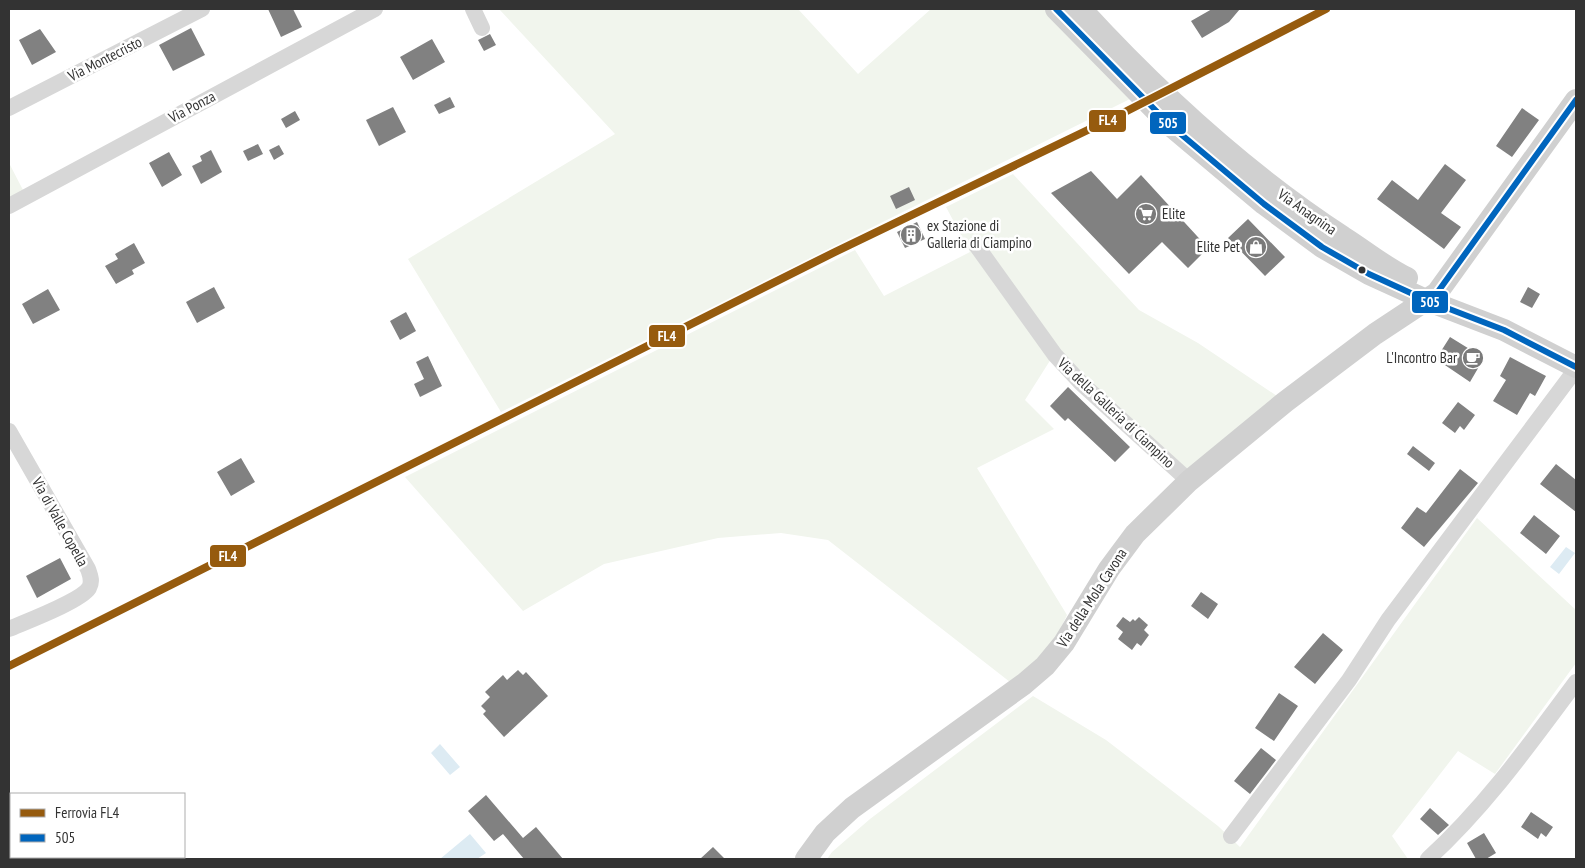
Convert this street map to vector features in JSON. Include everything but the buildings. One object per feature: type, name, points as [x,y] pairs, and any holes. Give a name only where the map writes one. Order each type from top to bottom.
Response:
[{"type":"main road","name":"Via Anagnina","points":[[1056,9],[1170,125],[1231,166]]},
{"type":"main road","name":"Via Anagnina","points":[[1081,9],[1278,215],[1330,252],[1369,274],[1528,328],[1576,352]]},
{"type":"main road","points":[[1432,296],[1576,100]]},
{"type":"main road","name":"Via Anagnina","points":[[1432,296],[1504,330],[1576,368]]},
{"type":"main road","name":"Via della Mola Cavona","points":[[806,859],[817,842],[842,816],[1024,684],[1044,666],[1064,643],[1117,557],[1135,534],[1189,480],[1285,402],[1375,334],[1432,296]]},
{"type":"street","name":"Via Montecristo","points":[[9,108],[202,9]]},
{"type":"street","name":"Via Ponza","points":[[9,206],[375,9]]},
{"type":"street","points":[[474,9],[482,28]]},
{"type":"street","name":"Via della Galleria di Ciampino","points":[[976,245],[1068,369],[1189,480]]},
{"type":"street","points":[[1231,836],[1349,680],[1388,620],[1576,368]]},
{"type":"street","name":"Via di Valle Copella","points":[[9,431],[88,569],[91,579],[89,588],[79,597],[9,629]]},
{"type":"street","points":[[1428,859],[1463,826],[1503,780],[1576,682]]},
{"type":"shaded area","points":[[499,9],[798,9],[858,74],[931,9],[1045,9],[1130,99],[501,412],[408,259],[615,134]]},
{"type":"shaded area","points":[[9,163],[23,190],[9,198]]},
{"type":"shaded area","points":[[1013,174],[1139,310],[1198,343],[1277,396],[1189,471],[1090,384],[1058,348],[1025,400],[1054,429],[977,468],[1067,615],[1050,646],[1038,660],[1010,682],[828,540],[781,533],[718,538],[604,564],[523,611],[405,477],[855,250],[884,296],[970,252],[946,207]]},
{"type":"shaded area","points":[[1477,518],[1576,610],[1576,663],[1495,774],[1458,751],[1392,836],[1408,859],[827,859],[832,852],[870,819],[1033,696],[1106,740],[1218,826],[1240,847]]},
{"type":"shaded area","points":[[1566,547],[1575,553],[1559,574],[1550,567]]},
{"type":"shaded area","points":[[440,744],[460,767],[450,775],[431,753]]},
{"type":"shaded area","points":[[470,834],[486,853],[477,859],[440,859]]},
{"type":"rail line","name":"FL4","points":[[9,666],[835,252],[1121,114],[1326,9]]},
{"type":"transit line","name":"505","points":[[1056,9],[1170,125],[1264,204],[1322,247],[1369,274],[1426,300],[1504,330],[1576,367]]},
{"type":"transit line","name":"505","points":[[1426,300],[1437,293],[1576,100]]},
{"type":"place","name":"Elite","points":[[1146,214]]},
{"type":"place","name":"ex Stazione di Galleria di Ciampino","points":[[911,235]]},
{"type":"place","name":"Elite Pet","points":[[1256,247]]},
{"type":"place","name":"L'Incontro Bar","points":[[1473,358]]}]
